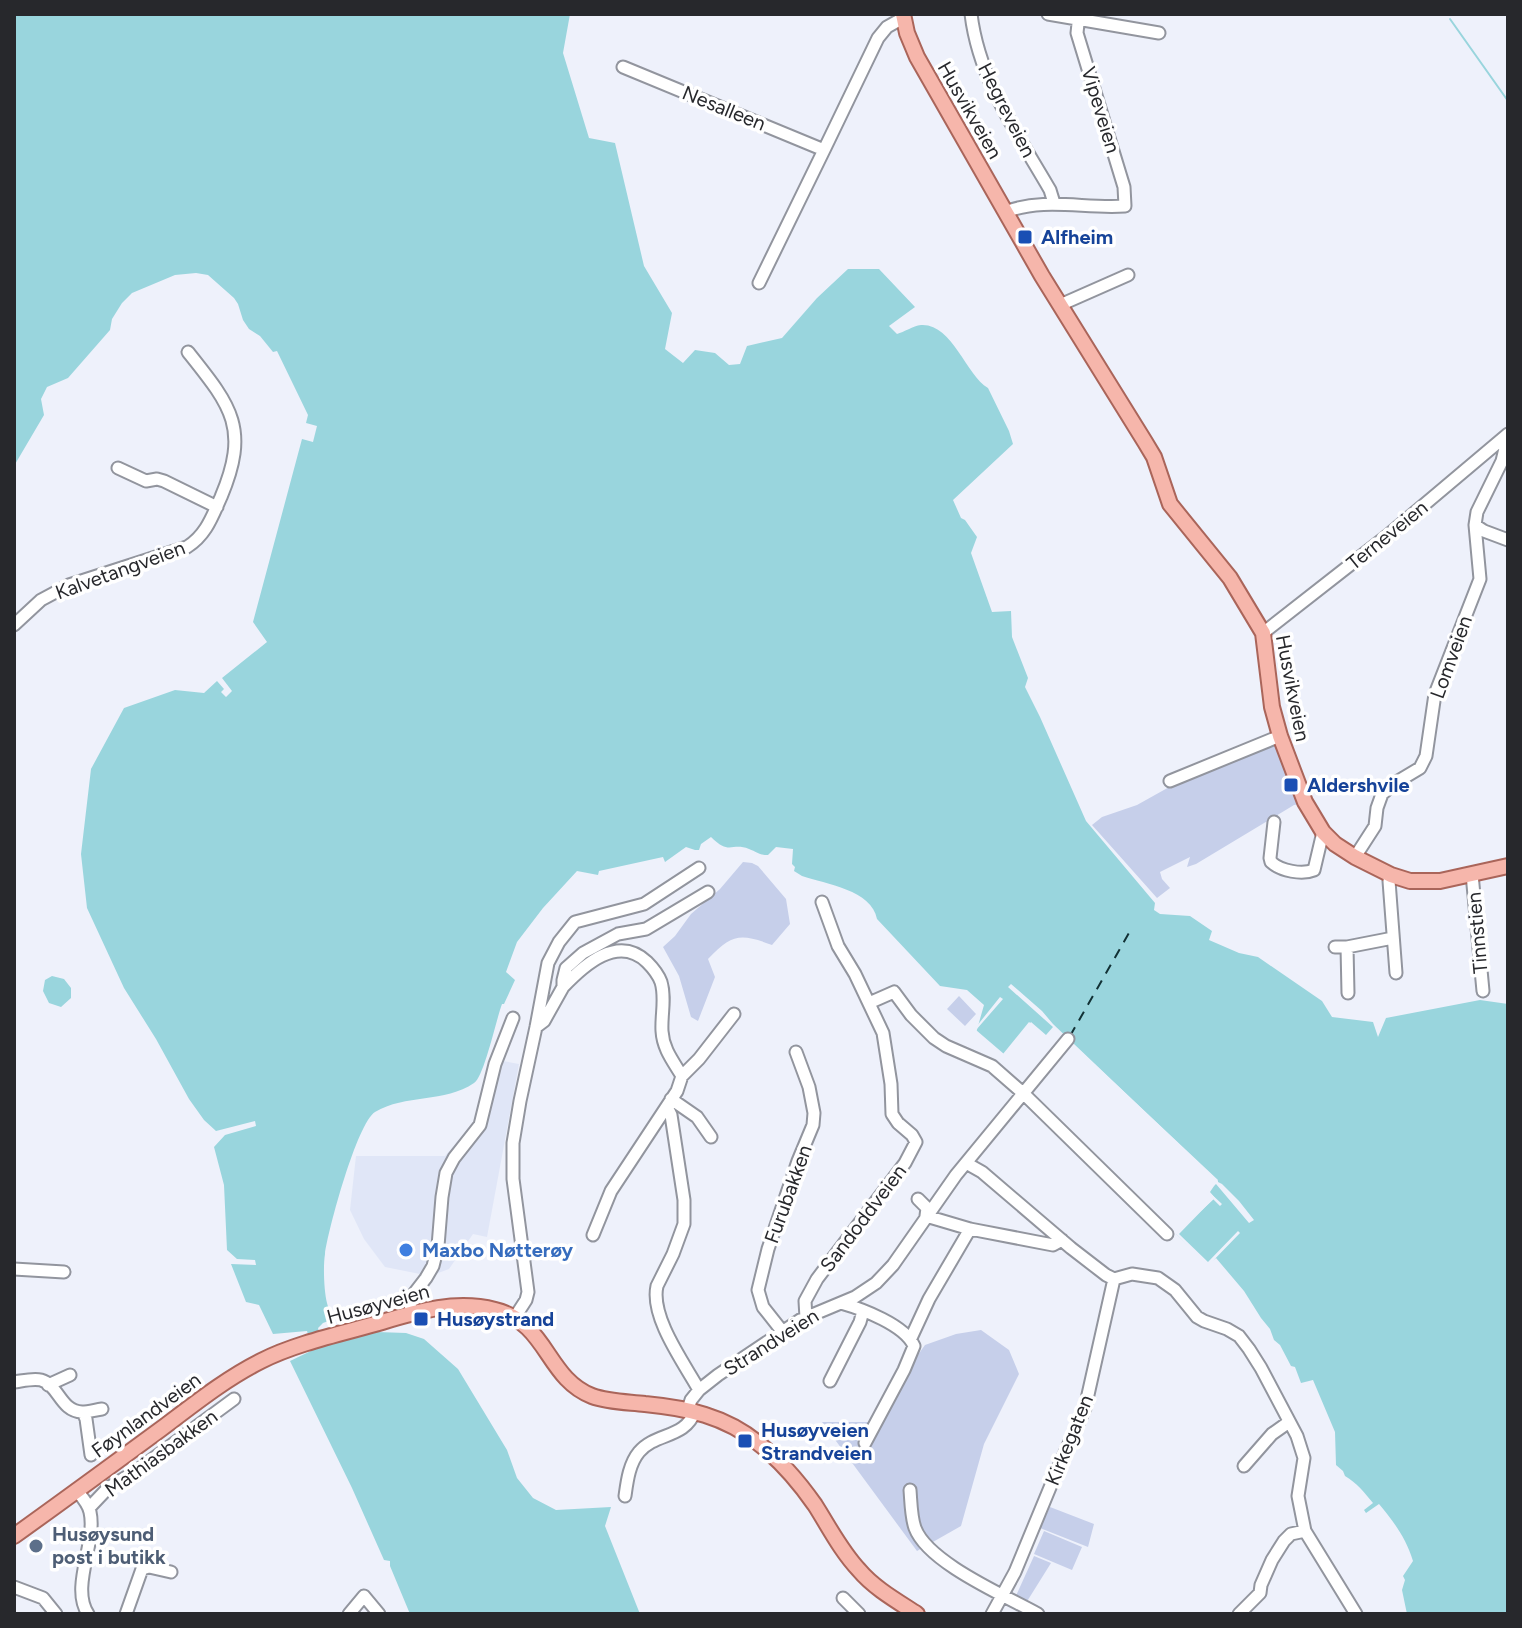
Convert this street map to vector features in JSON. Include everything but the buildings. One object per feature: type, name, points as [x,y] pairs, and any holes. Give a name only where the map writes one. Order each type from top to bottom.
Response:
[{"type":"main road","name":"Husvikveien","points":[[903,16],[917,57],[1005,212],[1150,449],[1170,504],[1230,578],[1263,633],[1272,707],[1280,736],[1305,802],[1323,832],[1355,857],[1391,875],[1420,882],[1440,881],[1508,866]]},
{"type":"main road","name":"Husøyveien","points":[[316,1341],[437,1308],[471,1306],[515,1317]]},
{"type":"main road","points":[[515,1317],[530,1328],[565,1377],[587,1394],[603,1399],[692,1410],[733,1426],[768,1451],[803,1488],[859,1571],[917,1614]]},
{"type":"main road","name":"Føynlandveien","points":[[14,1536],[238,1374],[264,1359],[316,1341]]},
{"type":"street","name":"Hegreveien","points":[[971,14],[987,79],[1050,190],[1054,203]]},
{"type":"street","points":[[1048,14],[1159,33]]},
{"type":"street","points":[[759,283],[878,38],[903,16]]},
{"type":"street","name":"Vipeveien","points":[[1054,203],[1125,206],[1124,187],[1078,37],[1079,17]]},
{"type":"street","name":"Nesalleen","points":[[623,67],[824,150]]},
{"type":"street","points":[[1005,212],[1054,203]]},
{"type":"street","points":[[1060,305],[1128,275]]},
{"type":"street","name":"Kalvetangveien","points":[[14,625],[41,600],[61,588],[187,547],[200,538],[210,523],[234,457],[234,424],[219,392],[188,352]]},
{"type":"street","name":"Terneveien","points":[[1263,633],[1387,536],[1508,435]]},
{"type":"street","name":"Lomveien","points":[[1355,857],[1375,826],[1382,794],[1417,771],[1426,756],[1435,694],[1480,579],[1475,525],[1477,512],[1502,461],[1508,435]]},
{"type":"street","points":[[118,468],[146,481],[164,481],[217,507]]},
{"type":"street","points":[[1475,525],[1508,540]]},
{"type":"street","points":[[1170,781],[1280,736]]},
{"type":"street","points":[[1274,822],[1270,858],[1280,868],[1306,873],[1314,870],[1323,832]]},
{"type":"street","points":[[515,1317],[528,1292],[513,1179],[513,1143],[548,963],[570,927],[579,920],[644,904],[699,868]]},
{"type":"street","name":"Tinnstien","points":[[1472,874],[1483,991]]},
{"type":"street","points":[[1391,875],[1396,973]]},
{"type":"street","points":[[563,987],[566,968],[583,953],[618,934],[646,929],[708,892]]},
{"type":"street","name":"Sandoddveien","points":[[806,1318],[805,1301],[817,1279],[905,1163],[916,1142],[892,1114],[883,1033],[838,946],[822,902]]},
{"type":"street","points":[[1348,993],[1341,947],[1393,938]]},
{"type":"street","points":[[536,1027],[544,1021],[563,987],[590,963],[611,951],[622,950],[639,955],[657,973],[662,984],[662,1033],[666,1051],[682,1076]]},
{"type":"street","points":[[869,1003],[894,992],[934,1038],[992,1066],[1167,1234]]},
{"type":"street","points":[[593,1235],[611,1191],[669,1103],[682,1076],[734,1014]]},
{"type":"street","points":[[412,1313],[409,1300],[433,1266],[438,1246],[446,1173],[480,1125],[495,1064],[513,1018]]},
{"type":"street","name":"Strandveien","points":[[692,1410],[691,1400],[699,1390],[782,1331],[862,1294],[876,1283],[893,1265],[966,1163],[1068,1039]]},
{"type":"street","name":"Furubakken","points":[[782,1331],[763,1307],[758,1290],[768,1249],[813,1125],[809,1087],[796,1052]]},
{"type":"street","points":[[669,1103],[700,1120],[711,1137]]},
{"type":"street","points":[[669,1103],[685,1214],[680,1237],[655,1294],[665,1329],[699,1390]]},
{"type":"street","points":[[966,1163],[982,1172],[1106,1275],[1114,1279],[1132,1274],[1158,1278],[1175,1290],[1197,1317],[1239,1336],[1261,1368],[1297,1436],[1304,1458],[1298,1496],[1305,1531],[1356,1614]]},
{"type":"street","points":[[918,1199],[927,1208],[926,1216],[970,1229],[1053,1245],[1062,1240]]},
{"type":"street","points":[[911,1338],[970,1229]]},
{"type":"street","points":[[14,1269],[64,1272]]},
{"type":"street","name":"Kirkegaten","points":[[992,1614],[1015,1572],[1085,1408],[1114,1279]]},
{"type":"street","points":[[840,1303],[885,1320],[911,1338],[914,1346],[865,1443]]},
{"type":"street","points":[[830,1381],[863,1311]]},
{"type":"street","points":[[48,1385],[70,1375]]},
{"type":"street","points":[[14,1382],[41,1380],[75,1411],[102,1409]]},
{"type":"street","name":"Mathiasbakken","points":[[89,1508],[108,1488],[135,1472],[234,1399]]},
{"type":"street","points":[[625,1496],[629,1472],[639,1451],[685,1427],[692,1420],[692,1410]]},
{"type":"street","points":[[83,1412],[91,1455]]},
{"type":"street","points":[[1244,1466],[1272,1434],[1289,1422]]},
{"type":"street","points":[[76,1490],[89,1508],[91,1522],[82,1596],[88,1614]]},
{"type":"street","points":[[910,1490],[914,1527],[924,1541],[952,1568],[1038,1614]]},
{"type":"street","points":[[1239,1614],[1260,1593],[1272,1560],[1284,1541],[1291,1534],[1305,1531]]},
{"type":"street","points":[[126,1614],[142,1569],[149,1567],[171,1572]]},
{"type":"street","points":[[14,1587],[43,1598],[56,1614]]},
{"type":"street","points":[[349,1614],[364,1596],[379,1614]]},
{"type":"street","points":[[843,1598],[859,1614]]},
{"type":"shaded area","points":[[14,14],[570,14],[563,53],[589,138],[615,143],[644,266],[672,313],[665,349],[683,363],[695,350],[715,353],[729,365],[740,364],[747,346],[782,338],[848,269],[879,269],[915,307],[889,326],[897,334],[921,325],[932,327],[950,341],[988,388],[1013,444],[953,500],[961,518],[977,537],[971,553],[992,612],[1011,611],[1012,637],[1028,678],[1025,687],[1086,821],[1155,903],[1154,910],[1160,914],[1190,916],[1212,931],[1209,940],[1239,953],[1258,957],[1322,1001],[1332,1017],[1373,1022],[1378,1037],[1386,1018],[1480,1000],[1508,1004],[1508,1614],[1407,1614],[1402,1590],[1403,1576],[1413,1561],[1410,1553],[1399,1531],[1379,1504],[1366,1513],[1364,1510],[1373,1503],[1336,1465],[1335,1432],[1313,1380],[1301,1383],[1295,1367],[1291,1366],[1270,1329],[1216,1258],[1207,1265],[1176,1234],[1215,1198],[1210,1192],[1218,1180],[1055,1027],[1046,1036],[1029,1022],[1003,1054],[976,1033],[984,1005],[967,990],[940,986],[877,919],[867,901],[847,890],[794,871],[793,849],[776,847],[765,855],[743,847],[722,846],[711,837],[701,844],[699,850],[686,847],[665,862],[663,857],[599,871],[598,875],[577,871],[517,942],[506,972],[515,980],[502,1004],[478,1079],[451,1093],[387,1106],[375,1112],[352,1155],[325,1254],[325,1292],[334,1319],[318,1328],[323,1346],[377,1332],[406,1333],[424,1339],[458,1369],[507,1450],[517,1478],[533,1498],[556,1510],[611,1507],[605,1526],[640,1614],[410,1614],[390,1561],[384,1560],[290,1361],[313,1350],[307,1331],[273,1334],[259,1305],[246,1302],[231,1264],[256,1265],[255,1260],[237,1259],[227,1250],[224,1185],[214,1147],[225,1135],[256,1126],[255,1121],[216,1131],[189,1099],[124,988],[87,908],[81,854],[91,769],[124,708],[175,690],[204,693],[217,681],[226,697],[232,691],[222,678],[267,642],[253,622],[302,439],[313,442],[317,426],[306,423],[308,415],[277,351],[273,352],[260,336],[249,329],[234,298],[208,275],[175,275],[132,293],[112,319],[110,330],[68,378],[47,387],[41,399],[44,415],[14,466]]},
{"type":"shaded area","points":[[1275,740],[1293,792],[1301,804],[1294,805],[1196,864],[1187,867],[1190,857],[1160,872],[1170,888],[1157,898],[1092,825],[1102,817],[1137,805],[1180,781]]},
{"type":"shaded area","points":[[743,862],[758,866],[786,899],[790,924],[772,945],[737,938],[730,940],[708,959],[715,977],[698,1021],[691,1017],[679,976],[663,947]]},
{"type":"shaded area","points":[[52,976],[64,979],[71,988],[71,998],[61,1007],[49,1003],[43,991],[45,980]]},
{"type":"shaded area","points":[[959,996],[976,1014],[965,1026],[947,1009]]},
{"type":"shaded area","points":[[493,1059],[519,1064],[487,1237],[473,1234],[449,1269],[430,1276],[385,1267],[364,1239],[350,1210],[356,1156],[445,1156],[475,1121]]},
{"type":"shaded area","points":[[981,1330],[1009,1350],[1019,1374],[984,1444],[961,1526],[917,1551],[822,1422],[870,1422],[925,1345],[956,1334]]},
{"type":"shaded area","points":[[1050,1507],[1094,1524],[1088,1547],[1040,1528]]},
{"type":"shaded area","points":[[1044,1531],[1082,1547],[1072,1570],[1034,1554]]},
{"type":"shaded area","points":[[1034,1556],[1051,1563],[1026,1603],[1015,1598]]},
{"type":"pier","points":[[1011,984],[1222,1184],[1254,1220],[1249,1223],[1216,1184],[1208,1191],[1222,1204],[1220,1206],[1213,1199],[1179,1234],[1208,1262],[1238,1231],[1240,1233],[1207,1267],[1174,1232],[1209,1197],[1206,1191],[1213,1181],[1055,1033],[1047,1040],[1031,1026],[1003,1058],[972,1032],[1000,997],[1003,999],[976,1030],[1004,1054],[1031,1022],[1046,1035],[1053,1027],[1008,987]]},
{"type":"waterway","points":[[1450,19],[1508,101]]},
{"type":"ferry route","points":[[1070,1036],[1129,933]]},
{"type":"place","name":"Alfheim","points":[[1025,237]]},
{"type":"place","name":"Aldershvile","points":[[1291,785]]},
{"type":"place","name":"Maxbo Nøtterøy","points":[[406,1250]]},
{"type":"place","name":"Husøystrand","points":[[421,1319]]},
{"type":"place","name":"Husøyveien Strandveien","points":[[745,1441]]},
{"type":"place","name":"Husøysund post i butikk","points":[[36,1546]]}]
